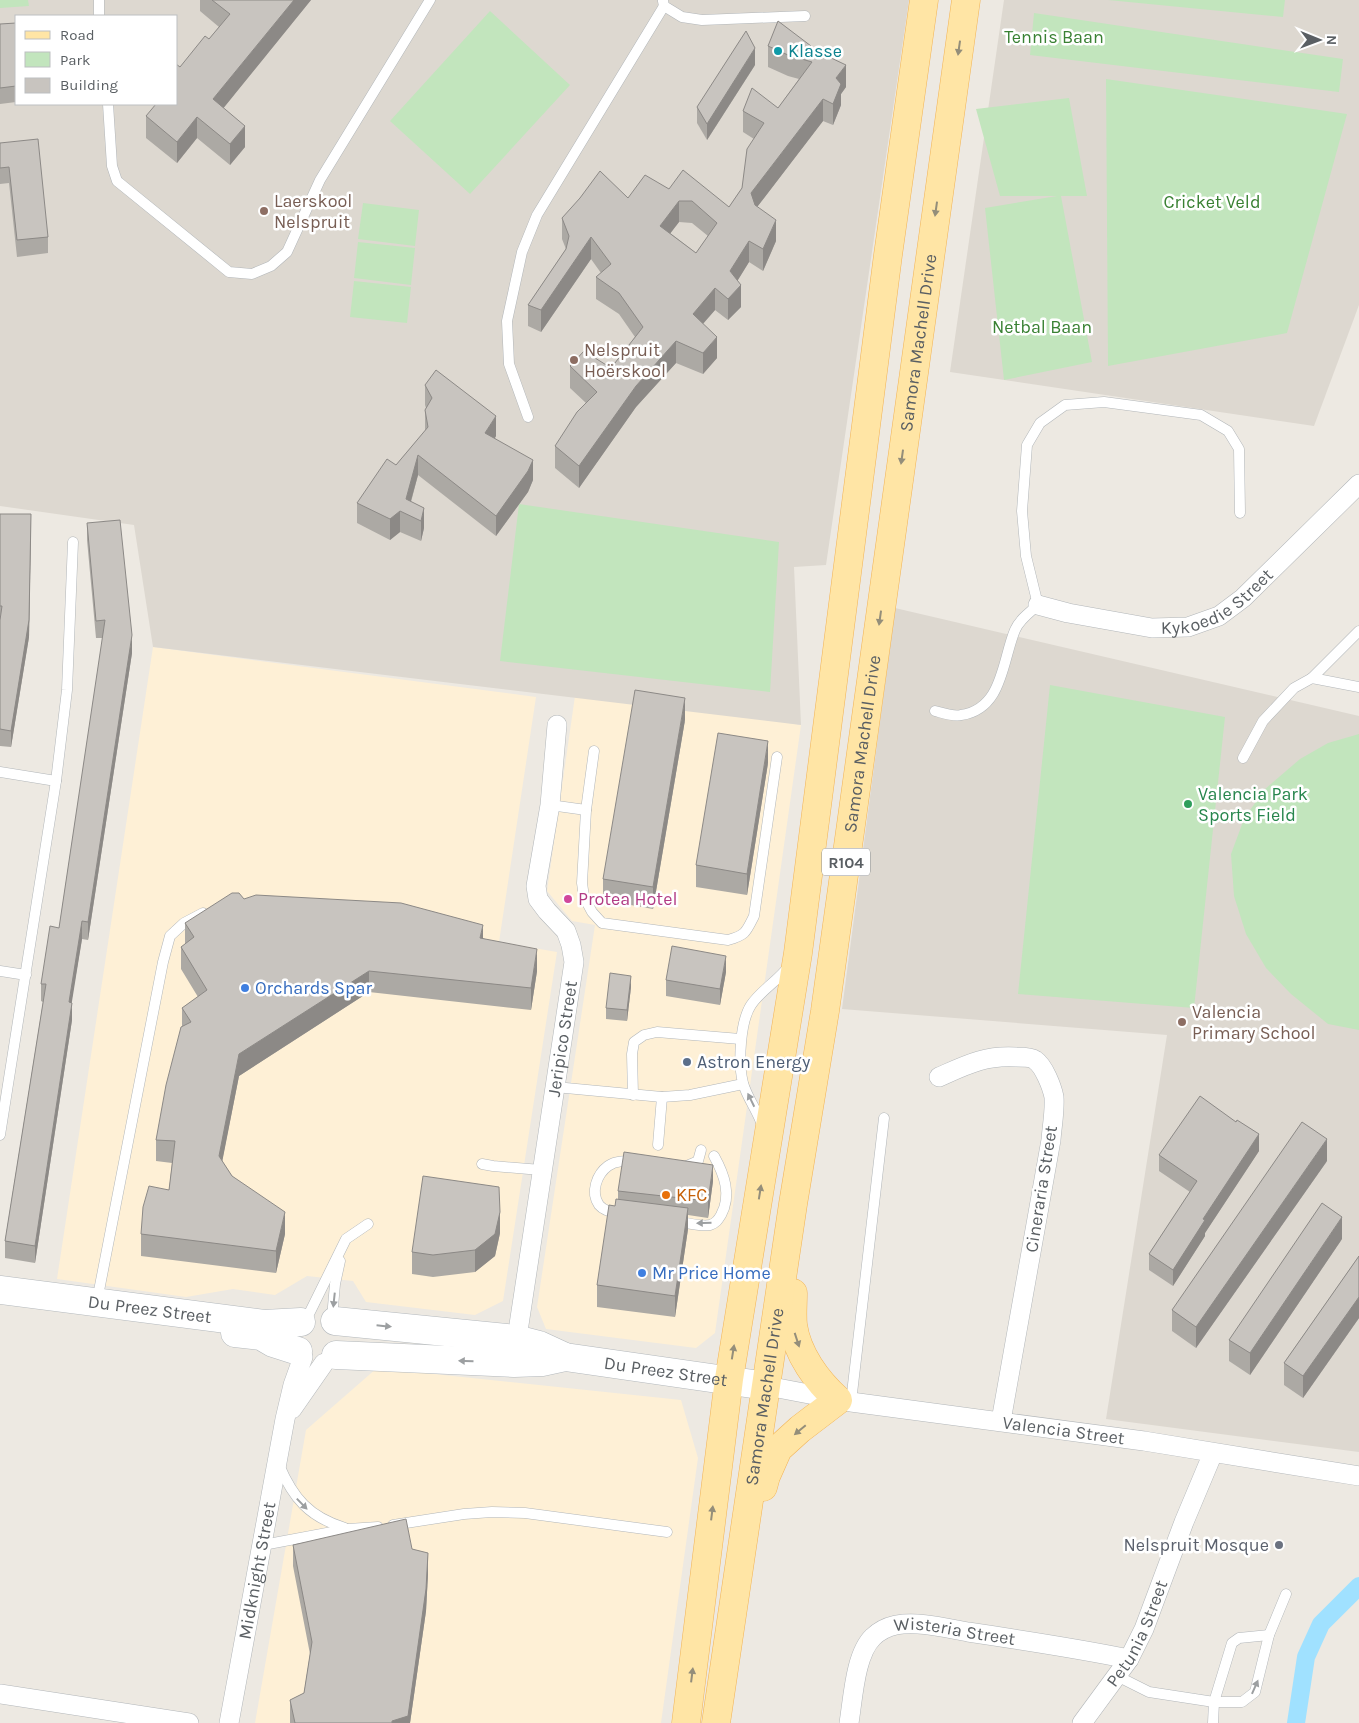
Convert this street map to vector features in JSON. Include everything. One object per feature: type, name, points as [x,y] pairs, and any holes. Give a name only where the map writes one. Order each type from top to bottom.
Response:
[{"type":"main road","name":"Samora Machell Drive","points":[[686,1723],[729,1379],[798,953],[888,256],[924,0]]},
{"type":"main road","name":"Samora Machell Drive","points":[[716,1723],[793,1204],[825,1011],[966,0]]},
{"type":"main road","points":[[727,1653],[766,1476],[778,1449],[800,1429],[845,1401],[823,1386],[800,1349],[795,1332],[793,1324],[793,1204]]},
{"type":"street","name":"Kykoedie Street","points":[[1038,605],[1068,613],[1152,628],[1188,627],[1218,616],[1243,598],[1359,484]]},
{"type":"street","name":"Jeripico Street","points":[[515,1351],[574,962],[566,931],[546,911],[538,899],[536,886],[550,805],[557,725]]},
{"type":"street","name":"Cineraria Street","points":[[939,1077],[971,1062],[998,1056],[1021,1057],[1035,1060],[1046,1073],[1053,1095],[1054,1108],[1051,1140],[1001,1422]]},
{"type":"street","name":"Du Preez Street","points":[[0,1290],[264,1324],[319,1320],[515,1351],[542,1362],[565,1357],[729,1379],[767,1386]]},
{"type":"street","name":"Du Preez Street","points":[[0,1307],[261,1336],[273,1343],[315,1356],[515,1351]]},
{"type":"street","points":[[319,1320],[340,1327],[343,1342],[315,1356],[295,1344],[297,1329],[319,1320]]},
{"type":"street","name":"Midknight Street","points":[[229,1723],[286,1419],[315,1356]]},
{"type":"street","name":"Valencia Street","points":[[767,1386],[845,1401],[1144,1441],[1359,1476]]},
{"type":"street","name":"Petunia Street","points":[[1082,1723],[1129,1659],[1144,1629],[1184,1522],[1213,1453]]},
{"type":"street","name":"Wisteria Street","points":[[850,1723],[857,1674],[864,1650],[872,1637],[884,1628],[898,1624],[922,1625],[1028,1640],[1129,1659]]},
{"type":"street","points":[[0,1694],[189,1723]]},
{"type":"lane","points":[[99,0],[99,15]]},
{"type":"lane","points":[[108,105],[112,166],[117,181],[229,272],[252,274],[271,266],[287,252],[320,180],[430,0]]},
{"type":"lane","points":[[528,417],[509,364],[507,321],[522,252],[537,215],[664,3],[682,17],[702,20],[805,16]]},
{"type":"lane","points":[[935,711],[960,716],[974,711],[990,701],[1003,674],[1015,629],[1022,619],[1038,605],[1026,556],[1022,510],[1027,445],[1040,423],[1065,405],[1104,402],[1201,415],[1228,431],[1239,449],[1240,513]]},
{"type":"lane","points":[[0,1135],[56,780],[67,690],[73,542]]},
{"type":"lane","points":[[1242,758],[1263,721],[1294,688],[1312,678],[1359,631]]},
{"type":"lane","points":[[1312,678],[1359,687]]},
{"type":"lane","points":[[594,751],[586,810],[582,883],[584,897],[592,912],[602,922],[728,940],[741,936],[748,928],[754,916],[778,757]]},
{"type":"lane","points":[[0,772],[56,780]]},
{"type":"lane","points":[[550,805],[586,810]]},
{"type":"lane","points":[[97,1302],[161,972],[170,936],[184,923],[198,914],[212,910]]},
{"type":"lane","points":[[767,1146],[760,1118],[743,1084],[740,1039],[750,1006],[783,973],[798,953]]},
{"type":"lane","points":[[0,971],[26,975]]},
{"type":"lane","points":[[633,1095],[632,1054],[634,1042],[644,1035],[657,1032],[740,1039]]},
{"type":"lane","points":[[555,1087],[662,1097],[690,1095],[743,1084]]},
{"type":"lane","points":[[658,1145],[662,1097]]},
{"type":"lane","points":[[845,1401],[884,1118]]},
{"type":"lane","points":[[672,1166],[682,1167],[698,1161],[701,1150]]},
{"type":"lane","points":[[666,1220],[709,1225],[716,1222],[725,1207],[727,1192],[723,1171],[714,1156]]},
{"type":"lane","points":[[627,1215],[617,1214],[599,1205],[595,1191],[598,1178],[609,1165],[622,1161],[642,1163]]},
{"type":"lane","points":[[482,1164],[542,1170]]},
{"type":"lane","points":[[319,1320],[346,1239],[368,1224]]},
{"type":"lane","points":[[319,1320],[335,1284],[343,1248]]},
{"type":"lane","points":[[278,1462],[288,1485],[307,1509],[334,1525],[348,1529]]},
{"type":"lane","points":[[263,1545],[348,1529],[378,1527],[464,1514],[492,1512],[525,1513],[667,1532]]},
{"type":"lane","points":[[1116,1676],[1149,1692],[1214,1702],[1242,1702],[1255,1692],[1269,1635],[1286,1594]]},
{"type":"lane","points":[[1212,1723],[1214,1702],[1232,1643],[1239,1638],[1269,1635]]},
{"type":"shaded area","name":"Nelspruit Hoërskool","points":[[0,0],[909,0],[826,565],[794,567],[801,725],[153,647],[134,525],[0,506]]},
{"type":"shaded area","points":[[1004,0],[1359,0],[1359,305],[1314,426],[950,372]]},
{"type":"shaded area","name":"Valencia Primary School","points":[[895,608],[1359,716],[1359,1452],[1106,1419],[1167,1035],[842,1009]]},
{"type":"shaded area","points":[[153,647],[536,697],[499,942],[557,952],[503,1301],[475,1315],[366,1302],[353,1281],[307,1276],[275,1295],[233,1289],[186,1297],[57,1279]]},
{"type":"shaded area","points":[[576,689],[801,725],[715,1333],[696,1348],[546,1329],[537,1307],[595,925],[572,921],[547,891]]},
{"type":"shaded area","points":[[377,1368],[681,1400],[698,1458],[661,1723],[255,1723],[306,1430]]},
{"type":"green space","points":[[0,0],[28,0],[29,6],[0,8]]},
{"type":"green space","points":[[1108,0],[1285,0],[1283,17]]},
{"type":"green space","points":[[490,11],[570,85],[470,194],[390,121]]},
{"type":"green space","name":"Tennis Baan","points":[[1034,13],[1343,59],[1339,92],[1030,55]]},
{"type":"green space","name":"Cricket Veld","points":[[1106,79],[1347,114],[1287,333],[1108,366]]},
{"type":"green space","name":"Netbal Baan","points":[[1069,98],[1087,196],[1061,196],[1092,362],[1004,380],[985,208],[1057,196],[1000,196],[976,109]]},
{"type":"green space","points":[[363,203],[419,210],[415,246],[358,239]]},
{"type":"green space","points":[[358,242],[415,248],[411,285],[354,278]]},
{"type":"green space","points":[[354,281],[411,287],[407,323],[350,317]]},
{"type":"green space","points":[[519,504],[779,542],[770,692],[500,661]]},
{"type":"green space","points":[[1050,685],[1225,717],[1194,1008],[1018,994]]},
{"type":"green space","points":[[1359,734],[1359,1030],[1328,1024],[1291,994],[1266,968],[1246,934],[1234,896],[1231,854],[1244,819],[1264,790],[1300,759],[1328,743]]},
{"type":"building","points":[[212,0],[294,0],[213,99],[245,126],[230,144],[197,117],[177,142],[146,116],[155,105],[178,105],[178,66],[180,67],[205,36],[209,39],[230,14]]},
{"type":"building","points":[[778,21],[811,46],[810,48],[846,65],[836,78],[841,84],[833,104],[823,99],[751,193],[755,205],[776,220],[763,249],[749,241],[730,271],[741,285],[728,299],[715,288],[693,314],[717,337],[703,353],[676,341],[636,386],[579,466],[555,446],[577,412],[597,392],[570,366],[584,351],[611,368],[643,327],[619,293],[596,277],[611,264],[591,237],[541,310],[528,305],[566,249],[569,236],[562,218],[600,171],[628,198],[645,175],[669,189],[683,170],[729,207],[742,188],[747,149],[764,123],[743,111],[752,88],[778,108],[812,62],[788,55],[768,46]],"holes":[[[679,201],[692,201],[717,223],[696,253],[660,226]]]},
{"type":"building","points":[[15,23],[15,86],[0,88],[0,24]]},
{"type":"building","points":[[746,31],[755,48],[707,124],[697,107]]},
{"type":"building","points":[[38,139],[48,237],[17,240],[9,167],[0,168],[0,143]]},
{"type":"building","points":[[436,370],[496,416],[485,433],[533,460],[528,471],[496,516],[418,455],[406,499],[424,508],[421,521],[400,511],[390,519],[357,503],[387,459],[396,465],[428,427],[425,410],[432,398],[425,385]]},
{"type":"building","points":[[0,514],[31,514],[29,620],[11,731],[0,729],[0,620],[2,606],[0,606]]},
{"type":"building","points":[[120,520],[132,635],[88,922],[82,921],[69,1002],[72,1003],[35,1246],[5,1241],[46,984],[41,984],[50,926],[59,928],[105,620],[96,621],[87,523]]},
{"type":"building","points":[[635,690],[685,698],[653,887],[603,879]]},
{"type":"building","points":[[718,733],[768,741],[747,874],[696,865]]},
{"type":"building","points":[[232,893],[239,893],[244,899],[256,895],[401,903],[483,925],[480,938],[537,949],[531,988],[369,971],[239,1054],[219,1156],[232,1176],[285,1212],[276,1251],[141,1234],[143,1207],[149,1186],[169,1190],[175,1141],[156,1140],[166,1085],[181,1027],[191,1022],[182,1008],[207,990],[181,947],[194,937],[185,923]]},
{"type":"building","points":[[672,946],[726,956],[720,989],[666,980]]},
{"type":"building","points":[[610,973],[631,976],[627,1010],[606,1008]]},
{"type":"building","points":[[1200,1096],[1236,1122],[1237,1120],[1259,1134],[1203,1219],[1205,1220],[1173,1270],[1149,1254],[1197,1181],[1159,1155]]},
{"type":"building","points":[[1302,1122],[1327,1139],[1196,1327],[1172,1310]]},
{"type":"building","points":[[624,1152],[713,1165],[708,1201],[618,1191]]},
{"type":"building","points":[[423,1176],[499,1187],[500,1212],[495,1234],[475,1250],[433,1255],[412,1252]]},
{"type":"building","name":"Mr Price Home","points":[[616,1199],[688,1208],[675,1296],[597,1285],[609,1205],[615,1206]]},
{"type":"building","points":[[1322,1203],[1342,1217],[1250,1353],[1229,1340]]},
{"type":"building","points":[[1359,1256],[1359,1297],[1303,1376],[1284,1363]]},
{"type":"building","points":[[406,1519],[412,1549],[428,1553],[426,1589],[408,1716],[392,1721],[392,1723],[295,1723],[290,1700],[304,1693],[312,1642],[293,1545]]},
{"type":"waterway","points":[[1296,1723],[1306,1657],[1321,1624],[1359,1586]]},
{"type":"place","name":"Klasse","points":[[778,51]]},
{"type":"place","name":"Laerskool Nelspruit","points":[[264,211]]},
{"type":"place","name":"Nelspruit Hoërskool","points":[[574,360]]},
{"type":"place","name":"Valencia Park Sports Field","points":[[1188,804]]},
{"type":"place","name":"Protea Hotel","points":[[568,899]]},
{"type":"place","name":"Orchards Spar","points":[[245,988]]},
{"type":"place","name":"Valencia Primary School","points":[[1182,1022]]},
{"type":"place","name":"Astron Energy","points":[[687,1062]]},
{"type":"place","name":"KFC","points":[[666,1195]]},
{"type":"place","name":"Mr Price Home","points":[[642,1273]]},
{"type":"place","name":"Nelspruit Mosque","points":[[1279,1545]]}]
